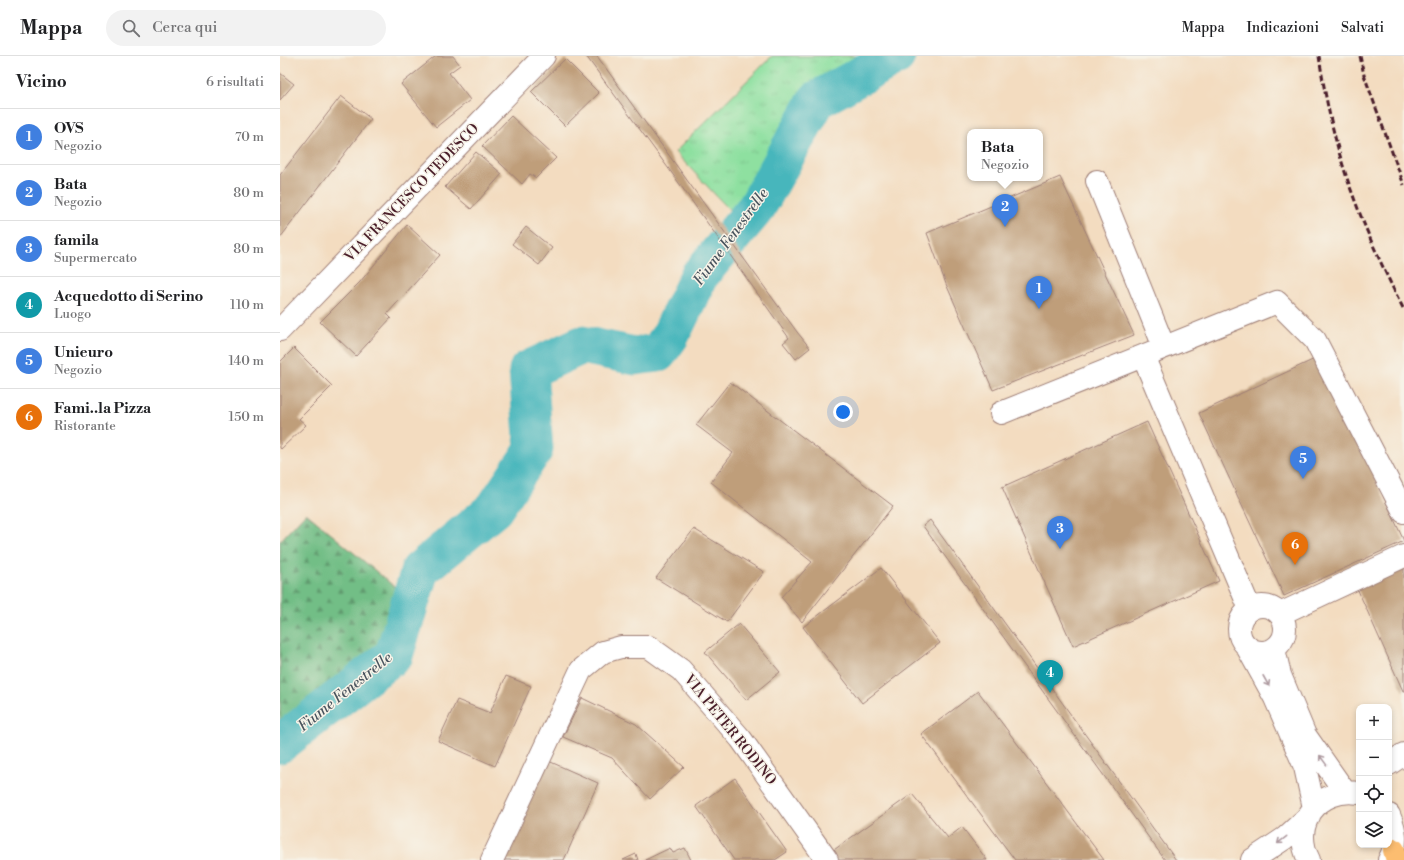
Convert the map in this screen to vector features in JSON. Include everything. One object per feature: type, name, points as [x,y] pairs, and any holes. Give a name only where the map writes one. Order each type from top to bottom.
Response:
[{"type":"street","name":"VIA FRANCESCO TEDESCO","points":[[280,330],[544,56]]},
{"type":"street","points":[[1097,182],[1164,347]]},
{"type":"street","points":[[1001,413],[1277,302],[1315,340],[1404,512]]},
{"type":"street","points":[[1143,356],[1250,609]]},
{"type":"street","points":[[1280,614],[1404,556]]},
{"type":"street","points":[[1247,647],[1253,651],[1267,652],[1279,646],[1285,635],[1286,628],[1280,614],[1275,610],[1263,606],[1250,609],[1244,614],[1238,628],[1239,636],[1247,647],[1275,698],[1305,767],[1311,812],[1304,828],[1303,841],[1309,860]]},
{"type":"street","name":"VIA PETER RODINO","points":[[492,860],[581,670],[603,652],[621,647],[649,647],[681,670],[741,739],[827,860]]},
{"type":"street","points":[[1252,860],[1285,838],[1322,800],[1332,795],[1353,790],[1305,735],[1280,675],[1274,649]]},
{"type":"street","points":[[1392,762],[1404,754]]},
{"type":"street","points":[[1392,822],[1394,827],[1396,848]]},
{"type":"green space","points":[[772,56],[896,56],[817,100],[740,221],[675,152]]},
{"type":"green space","points":[[306,513],[402,593],[367,667],[280,728],[280,541]]},
{"type":"building","points":[[436,56],[453,56],[460,65],[449,73],[470,100],[436,127],[401,84]]},
{"type":"building","points":[[586,56],[597,56],[810,348],[796,359],[783,343],[789,338],[674,176]]},
{"type":"building","points":[[565,59],[599,93],[565,126],[531,92]]},
{"type":"building","points":[[280,73],[294,84],[280,100]]},
{"type":"building","points":[[341,96],[371,119],[280,238],[280,175]]},
{"type":"building","points":[[511,116],[556,158],[536,178],[530,174],[522,184],[482,146]]},
{"type":"building","points":[[476,152],[502,174],[471,209],[445,187]]},
{"type":"building","points":[[1060,177],[1134,335],[993,390],[946,284],[927,233]]},
{"type":"building","points":[[407,225],[440,255],[387,314],[391,318],[356,356],[320,322],[360,282]]},
{"type":"building","points":[[526,227],[552,248],[539,265],[512,244]]},
{"type":"building","points":[[294,348],[332,386],[299,419],[306,425],[281,449],[280,362]]},
{"type":"building","points":[[1319,357],[1404,541],[1284,596],[1199,413]]},
{"type":"building","points":[[730,382],[893,506],[802,622],[781,597],[812,562],[711,482],[733,453],[696,425]]},
{"type":"building","points":[[1147,422],[1219,581],[1073,646],[1002,487]]},
{"type":"building","points":[[930,520],[1176,860],[1165,860],[923,526]]},
{"type":"building","points":[[694,529],[764,572],[727,622],[656,578]]},
{"type":"building","points":[[1404,567],[1404,691],[1403,691],[1357,588]]},
{"type":"building","points":[[881,568],[940,643],[862,703],[803,627]]},
{"type":"building","points":[[739,624],[780,672],[746,700],[705,652]]},
{"type":"building","points":[[506,676],[531,686],[495,766],[438,741],[457,700],[490,713]]},
{"type":"building","points":[[978,691],[1104,860],[1015,860],[921,734]]},
{"type":"building","points":[[582,698],[636,724],[684,767],[650,799],[612,758],[563,737]]},
{"type":"building","points":[[544,759],[598,783],[564,860],[499,860]]},
{"type":"building","points":[[735,778],[787,852],[775,860],[734,860],[696,806]]},
{"type":"building","points":[[912,794],[948,838],[962,827],[987,860],[837,860],[831,852]]},
{"type":"building","points":[[670,848],[673,853],[685,848],[691,860],[645,860]]},
{"type":"building","points":[[636,854],[638,860],[623,860]]},
{"type":"waterway","name":"Fiume Fenestrelle","points":[[280,744],[394,655],[420,570],[494,509],[534,449],[528,370],[582,345],[635,356],[658,353],[670,336],[699,276],[757,207],[817,100],[896,56]]},
{"type":"railway","points":[[1319,56],[1330,117],[1348,182],[1374,247],[1404,310]]},
{"type":"railway","points":[[1360,56],[1364,75],[1404,185]]},
{"type":"place","name":"Bata","points":[[1005,227]]},
{"type":"place","name":"OVS","points":[[1039,309]]},
{"type":"place","name":"Unieuro","points":[[1303,479]]},
{"type":"place","name":"famila","points":[[1060,549]]},
{"type":"place","name":"Fami..la Pizza","points":[[1295,565]]},
{"type":"place","name":"Acquedotto di Serino","points":[[1050,693]]}]
